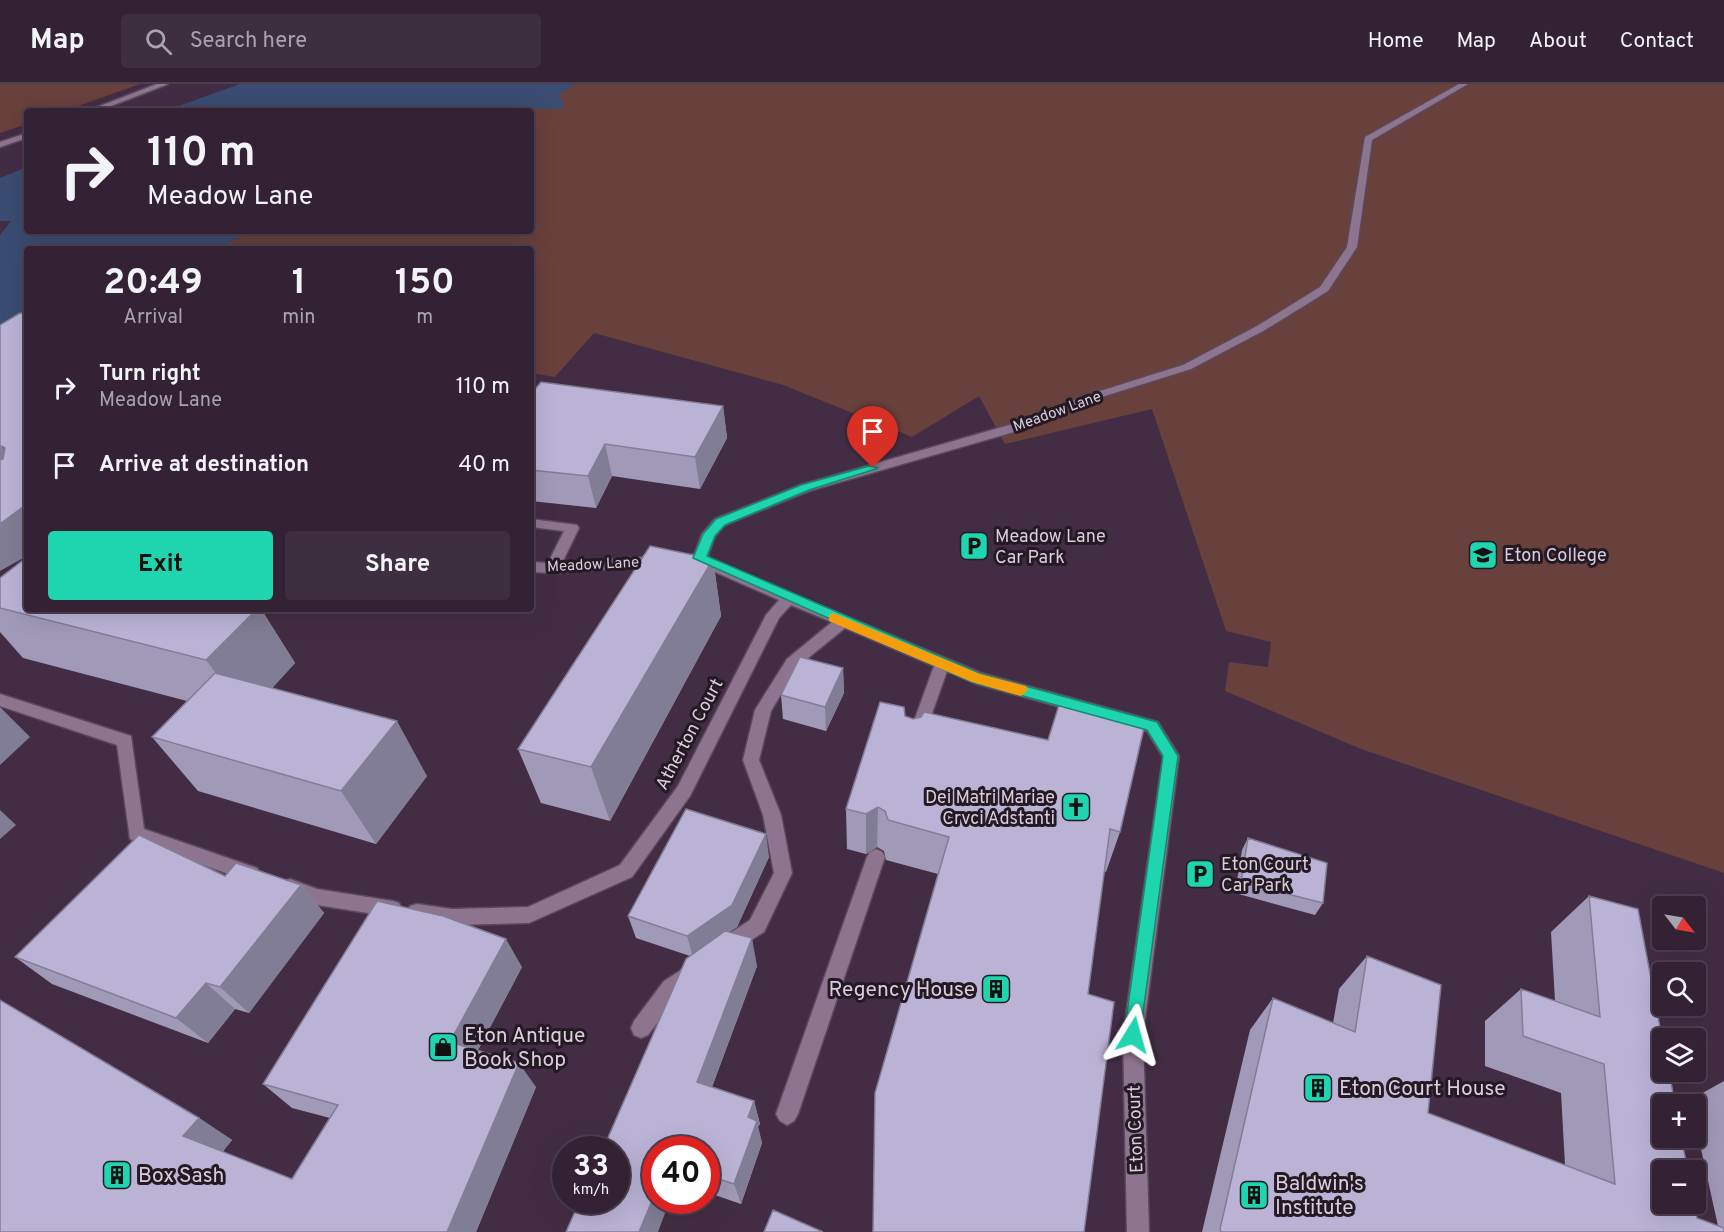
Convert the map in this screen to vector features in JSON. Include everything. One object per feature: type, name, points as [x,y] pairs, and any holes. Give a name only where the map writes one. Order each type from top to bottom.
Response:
[{"type":"street","points":[[99,108],[164,84]]},
{"type":"street","name":"Meadow Lane","points":[[534,567],[552,568],[700,558],[709,534],[720,522],[805,488],[1020,426],[1084,399],[1187,366],[1261,328],[1324,289],[1352,248],[1368,140],[1464,84]]},
{"type":"street","points":[[0,145],[24,136]]},
{"type":"street","points":[[534,524],[572,528],[552,568]]},
{"type":"street","name":"Eton Court","points":[[700,558],[977,678],[1152,726],[1171,756],[1133,1035],[1138,1232]]},
{"type":"street","name":"Atherton Court","points":[[0,700],[125,741],[136,834],[317,897],[452,917],[529,915],[626,871],[684,791],[773,615],[790,597]]},
{"type":"street","points":[[641,1028],[671,988],[757,926],[783,873],[772,815],[751,760],[763,710],[792,663],[842,621]]},
{"type":"street","points":[[911,752],[942,664]]},
{"type":"street","points":[[787,1114],[876,857]]},
{"type":"shaded area","points":[[0,84],[140,84],[72,108],[24,108],[24,125],[0,133]]},
{"type":"shaded area","points":[[576,84],[1724,84],[1724,873],[1361,749],[1225,691],[1229,662],[1268,667],[1271,642],[1226,631],[1152,409],[1005,444],[979,396],[912,437],[783,385],[594,333],[555,377],[534,374],[534,246],[220,246],[246,234],[534,234],[534,108],[555,108],[561,102],[557,95]]},
{"type":"water","points":[[240,84],[576,84],[558,95],[565,107],[555,109],[173,108]]},
{"type":"water","points":[[24,168],[24,234],[246,234],[220,246],[24,246],[24,324],[0,335],[0,235],[11,221],[0,221],[0,178]]},
{"type":"building","points":[[20,313],[24,314],[24,506],[0,524],[0,460],[3,459],[5,448],[0,447],[0,325]]},
{"type":"building","points":[[541,382],[723,406],[695,457],[605,444],[588,476],[534,470],[534,390]]},
{"type":"building","points":[[650,546],[713,559],[591,767],[518,749]]},
{"type":"building","points":[[24,559],[24,612],[254,612],[206,660],[0,608],[0,578]]},
{"type":"building","points":[[800,657],[843,668],[825,707],[781,695]]},
{"type":"building","points":[[215,673],[397,721],[341,791],[152,737]]},
{"type":"building","name":"Regency House","points":[[880,702],[904,707],[905,716],[913,719],[921,717],[924,712],[1048,740],[1059,705],[1144,728],[1120,832],[1110,829],[1088,994],[1114,1002],[1084,1232],[873,1232],[875,1093],[949,837],[888,820],[885,811],[878,807],[866,814],[846,809]]},
{"type":"building","points":[[686,809],[766,834],[732,905],[687,936],[628,916]]},
{"type":"building","points":[[139,835],[225,876],[236,863],[301,885],[220,987],[206,983],[176,1018],[15,957]]},
{"type":"building","points":[[1248,838],[1327,863],[1323,903],[1241,882]]},
{"type":"building","points":[[1589,896],[1638,909],[1652,984],[1652,1016],[1658,1016],[1660,1028],[1652,1028],[1652,1082],[1671,1082],[1673,1094],[1652,1094],[1652,1148],[1683,1148],[1686,1160],[1652,1160],[1652,1214],[1696,1214],[1697,1218],[1724,1228],[1724,1232],[1221,1232],[1273,998],[1355,1032],[1367,956],[1441,985],[1428,1113],[1615,1184],[1604,1064],[1523,1036],[1521,989],[1600,1017]]},
{"type":"building","points":[[377,901],[443,916],[506,939],[450,1042],[519,1063],[447,1232],[0,1232],[0,1000],[199,1118],[183,1136],[292,1179],[338,1105],[263,1084]]},
{"type":"building","points":[[725,931],[752,938],[697,1082],[754,1101],[748,1117],[757,1121],[734,1184],[720,1180],[720,1136],[642,1136],[642,1214],[646,1214],[639,1232],[566,1232],[574,1214],[630,1214],[630,1136],[609,1136],[686,959]]},
{"type":"building","points":[[773,1210],[823,1232],[764,1232]]},
{"type":"slow traffic","points":[[833,618],[977,678],[1021,690]]},
{"type":"place","name":"Meadow Lane Car Park","points":[[974,546]]},
{"type":"place","name":"Eton College","points":[[1483,555]]},
{"type":"place","name":"Dei Matri Mariae Crvci Adstanti","points":[[1076,807]]},
{"type":"place","name":"Eton Court Car Park","points":[[1200,874]]},
{"type":"place","name":"Regency House","points":[[996,989]]},
{"type":"place","name":"Eton Antique Book Shop","points":[[443,1047]]},
{"type":"place","name":"Eton Court House","points":[[1318,1088]]},
{"type":"place","name":"Box Sash","points":[[117,1175]]},
{"type":"place","name":"Baldwin's Institute","points":[[1254,1195]]},
{"type":"route","points":[[873,468],[805,488],[720,522],[709,534],[700,558],[977,678],[1152,726],[1171,756],[1133,1035]]}]
